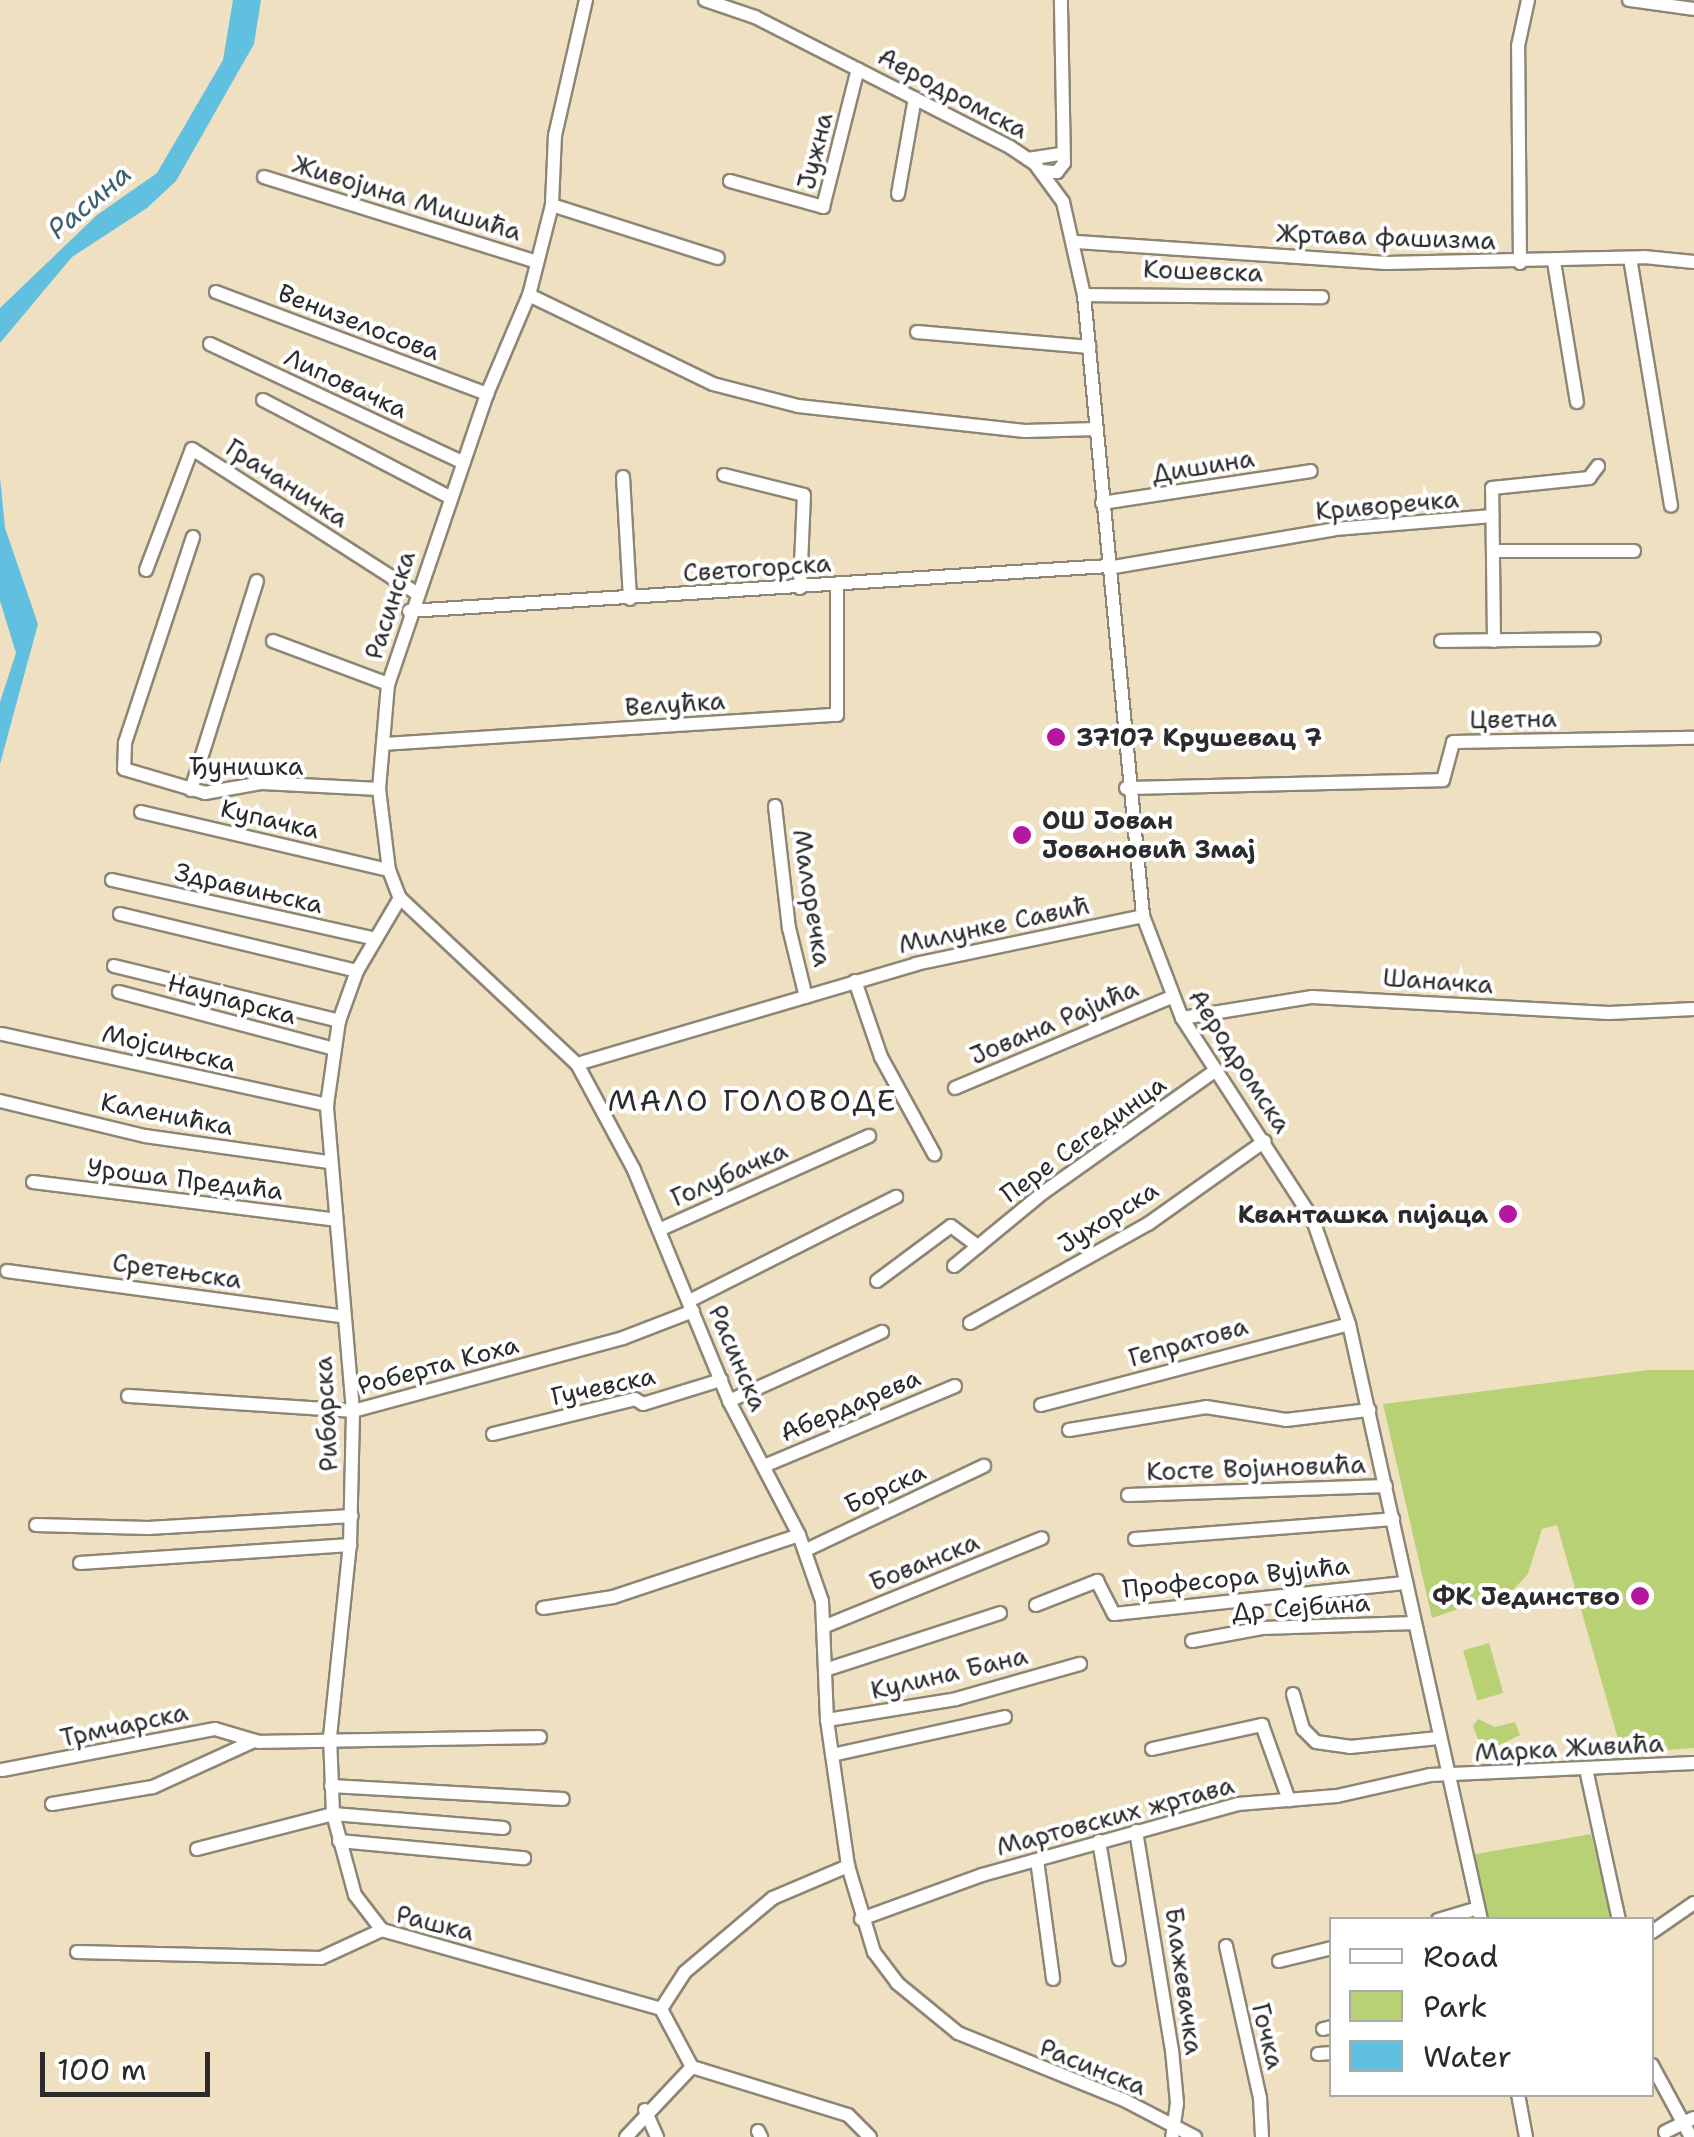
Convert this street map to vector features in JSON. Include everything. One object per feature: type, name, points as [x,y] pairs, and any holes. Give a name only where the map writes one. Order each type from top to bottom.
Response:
[{"type":"street","name":"Расинска","points":[[586,0],[555,135],[552,204],[529,295],[487,394],[415,592],[388,684],[379,789],[389,870],[400,898],[577,1064],[661,1229],[729,1400],[806,1550],[822,1601],[827,1720],[848,1866],[874,1952],[898,1983],[958,2033],[1173,2132],[1195,2137]]},
{"type":"street","name":"Аеродромска","points":[[706,0],[756,16],[1028,159],[1049,177],[1067,212],[1077,242],[1084,294],[1126,788],[1143,916],[1182,1018],[1313,1220],[1349,1324],[1480,1914]]},
{"type":"street","points":[[1062,0],[1062,155],[1067,212]]},
{"type":"street","points":[[1520,263],[1518,46],[1528,0]]},
{"type":"street","points":[[1629,0],[1694,9]]},
{"type":"street","name":"Јужна","points":[[730,181],[823,206],[858,69]]},
{"type":"street","points":[[898,194],[915,98]]},
{"type":"street","points":[[1028,159],[1062,155]]},
{"type":"street","points":[[1049,177],[1062,155]]},
{"type":"street","name":"Живојина Мишића","points":[[264,177],[537,262]]},
{"type":"street","points":[[552,204],[718,258]]},
{"type":"street","name":"Жртава фашизма","points":[[1077,242],[1386,264],[1630,258],[1694,262]]},
{"type":"street","points":[[1630,258],[1671,506]]},
{"type":"street","points":[[1554,262],[1577,402]]},
{"type":"street","name":"Венизелосова","points":[[216,292],[487,394]]},
{"type":"street","name":"Кошевска","points":[[1084,294],[1322,297]]},
{"type":"street","points":[[529,295],[713,384],[798,406],[1025,431],[1097,429]]},
{"type":"street","points":[[917,332],[1089,346]]},
{"type":"street","name":"Липовачка","points":[[210,344],[464,463]]},
{"type":"street","points":[[263,400],[450,498]]},
{"type":"street","name":"Грачаничка","points":[[146,570],[192,449],[415,592]]},
{"type":"street","points":[[1492,516],[1498,484],[1590,478],[1598,466]]},
{"type":"street","name":"Дишина","points":[[1102,503],[1312,471]]},
{"type":"street","points":[[724,475],[804,495],[800,588]]},
{"type":"street","points":[[622,477],[630,599]]},
{"type":"street","name":"Криворечка","points":[[1110,567],[1335,529],[1492,516],[1496,551],[1494,640]]},
{"type":"street","name":"Ђунишка","points":[[193,537],[121,763],[128,772],[210,794],[262,783],[379,789]]},
{"type":"street","points":[[1496,551],[1634,551]]},
{"type":"street","name":"Светогорска","points":[[410,611],[1110,567]]},
{"type":"street","points":[[191,790],[257,580]]},
{"type":"street","name":"Велућка","points":[[384,744],[837,715],[837,585]]},
{"type":"street","points":[[1442,642],[1594,639]]},
{"type":"street","points":[[273,641],[388,684]]},
{"type":"street","name":"Цветна","points":[[1126,788],[1443,780],[1453,742],[1693,738]]},
{"type":"street","name":"Малоречка","points":[[775,806],[789,928],[806,997]]},
{"type":"street","name":"Купачка","points":[[140,812],[389,870]]},
{"type":"street","name":"Здравињска","points":[[112,880],[375,939]]},
{"type":"street","name":"Рибарска","points":[[382,1930],[356,1896],[339,1841],[331,1786],[330,1737],[352,1516],[353,1411],[327,1162],[327,1105],[339,1022],[356,972],[400,898]]},
{"type":"street","points":[[120,914],[356,972]]},
{"type":"street","name":"Милунке Савић","points":[[577,1064],[855,981],[1143,916]]},
{"type":"street","points":[[114,966],[339,1022]]},
{"type":"street","points":[[855,981],[881,1057],[934,1154]]},
{"type":"street","name":"Наупарска","points":[[119,992],[334,1049]]},
{"type":"street","name":"Јована Рајића","points":[[955,1088],[1171,997]]},
{"type":"street","name":"Шаначка","points":[[1182,1018],[1312,997],[1609,1013],[1694,1009]]},
{"type":"street","name":"Мојсињска","points":[[2,1034],[327,1105]]},
{"type":"street","name":"Пере Сегединца","points":[[954,1266],[1215,1071]]},
{"type":"street","name":"Каленићка","points":[[0,1101],[145,1136],[327,1162]]},
{"type":"street","name":"Голубачка","points":[[661,1229],[869,1136]]},
{"type":"street","name":"Јухорска","points":[[970,1323],[1148,1224],[1265,1141]]},
{"type":"street","name":"Уроша Предића","points":[[33,1182],[332,1219]]},
{"type":"street","name":"Роберта Коха","points":[[128,1396],[353,1411],[623,1338],[896,1197]]},
{"type":"street","points":[[877,1281],[950,1226],[978,1246]]},
{"type":"street","name":"Сретењска","points":[[7,1271],[342,1316]]},
{"type":"street","name":"Гепратова","points":[[1040,1404],[1349,1324]]},
{"type":"street","points":[[729,1400],[882,1332]]},
{"type":"street","name":"Гучевска","points":[[493,1434],[635,1399],[643,1404],[722,1380]]},
{"type":"street","name":"Абердарева","points":[[764,1466],[954,1386]]},
{"type":"street","points":[[1068,1430],[1206,1407],[1286,1420],[1369,1410]]},
{"type":"street","name":"Борска","points":[[806,1550],[984,1466]]},
{"type":"street","name":"Косте Војиновића","points":[[1128,1495],[1386,1486]]},
{"type":"street","points":[[36,1525],[202,1526],[352,1516]]},
{"type":"street","points":[[1136,1539],[1393,1519]]},
{"type":"street","points":[[542,1608],[613,1598],[799,1535]]},
{"type":"street","name":"Бованска","points":[[822,1627],[1042,1538]]},
{"type":"street","points":[[80,1564],[350,1545]]},
{"type":"street","name":"Професора Вујића","points":[[1036,1605],[1098,1581],[1114,1614],[1406,1583]]},
{"type":"street","points":[[825,1670],[1000,1613]]},
{"type":"street","name":"Др Сејбина","points":[[1192,1641],[1262,1628],[1415,1623]]},
{"type":"street","name":"Кулина Бана","points":[[827,1720],[956,1699],[1080,1664]]},
{"type":"street","points":[[1293,1694],[1303,1729],[1316,1742],[1350,1748],[1439,1738]]},
{"type":"street","points":[[832,1755],[1006,1717]]},
{"type":"street","points":[[1152,1750],[1262,1725],[1289,1800]]},
{"type":"street","name":"Трмчарска","points":[[2,1770],[215,1729],[254,1741],[540,1737]]},
{"type":"street","name":"Трмчарска","points":[[52,1804],[154,1786],[254,1741]]},
{"type":"street","name":"Марка Живића","points":[[1447,1776],[1694,1763]]},
{"type":"street","points":[[1586,1770],[1618,1917]]},
{"type":"street","name":"Мартовских жртава","points":[[861,1918],[1038,1860],[1238,1804],[1447,1776]]},
{"type":"street","points":[[331,1786],[563,1800]]},
{"type":"street","points":[[197,1849],[333,1814],[504,1828]]},
{"type":"street","name":"Блажевачка","points":[[1136,1831],[1166,2001],[1177,2104],[1173,2132]]},
{"type":"street","points":[[339,1841],[524,1858]]},
{"type":"street","points":[[1100,1842],[1118,1960]]},
{"type":"street","points":[[1038,1860],[1053,1979]]},
{"type":"street","points":[[848,1866],[757,1909],[685,1972],[661,2009],[692,2067],[848,2115],[870,2137]]},
{"type":"street","points":[[1654,1931],[1694,1903]]},
{"type":"street","name":"Рашка","points":[[76,1952],[321,1958],[382,1930],[661,2009]]},
{"type":"street","name":"Гочка","points":[[1226,1946],[1260,2098],[1262,2137]]},
{"type":"street","points":[[1280,1961],[1329,1949]]},
{"type":"street","points":[[626,2137],[645,2110],[692,2067]]},
{"type":"street","points":[[1654,2068],[1689,2127],[1665,2132]]},
{"type":"street","points":[[1519,2097],[1526,2137]]},
{"type":"street","points":[[645,2110],[657,2137]]},
{"type":"green space","points":[[1648,1370],[1694,1370],[1694,1748],[1622,1753],[1557,1525],[1542,1529],[1528,1574],[1513,1590],[1432,1618],[1383,1404]]},
{"type":"green space","points":[[1489,1643],[1503,1693],[1477,1700],[1463,1650]]},
{"type":"green space","points":[[1478,1719],[1495,1727],[1515,1722],[1520,1735],[1483,1753],[1473,1726]]},
{"type":"green space","points":[[1591,1834],[1611,1917],[1478,1917],[1459,1857]]},
{"type":"water","points":[[233,0],[261,0],[254,44],[176,181],[147,208],[72,257],[0,343],[0,308],[97,215],[157,173],[223,60]]},
{"type":"water","points":[[0,477],[5,528],[38,624],[0,764],[0,702],[16,653],[0,601]]},
{"type":"place","name":"37107 Крушевац 7","points":[[1056,737]]},
{"type":"place","name":"ОШ Јован Јовановић Змај","points":[[1022,835]]},
{"type":"place","name":"Кванташка пијаца","points":[[1508,1214]]},
{"type":"place","name":"ФК Јединство","points":[[1640,1596]]},
{"type":"district","name":"МАЛО ГОЛОВОДЕ","points":[[753,1101]]},
{"type":"water label","name":"Расина","points":[[89,201]]}]
